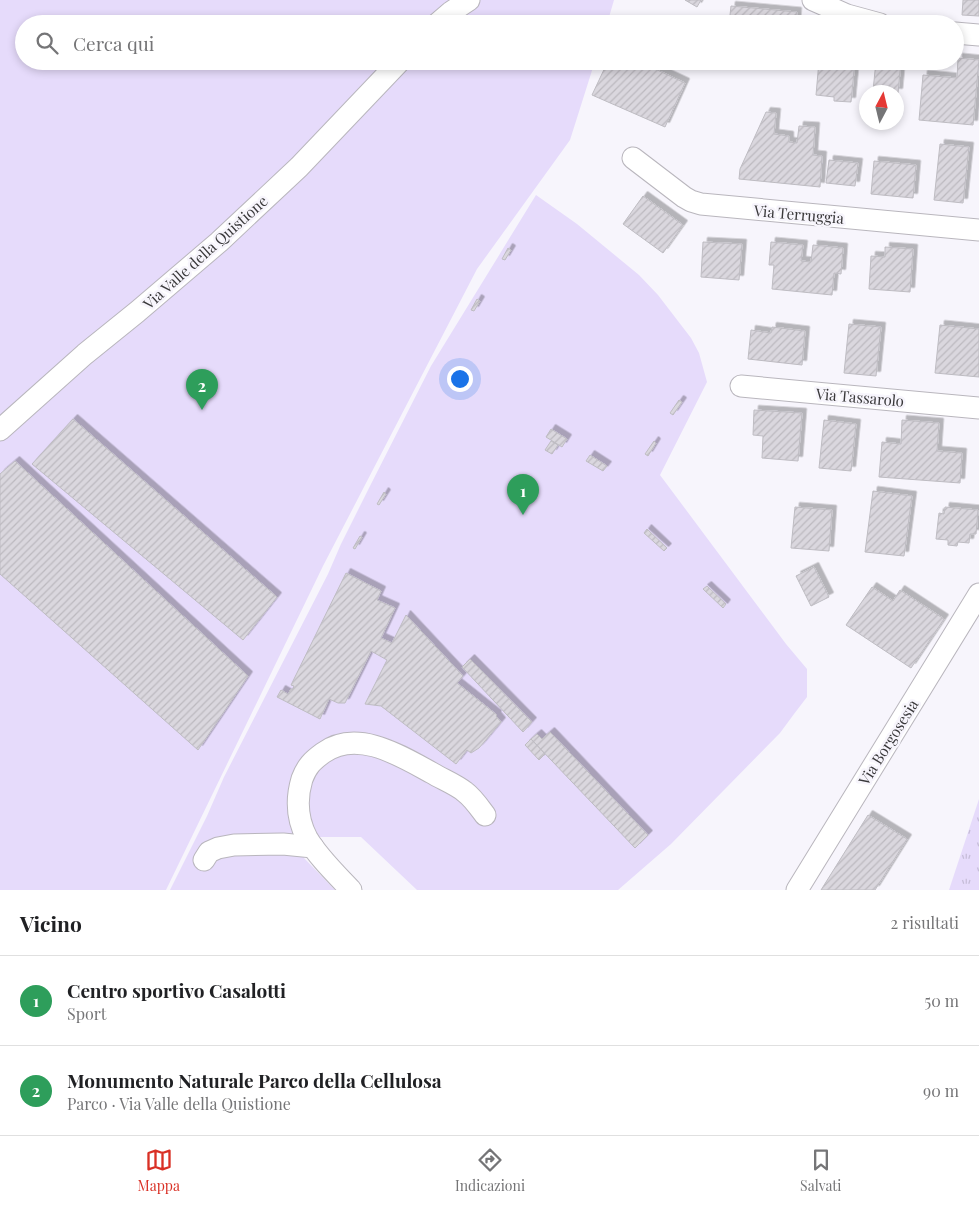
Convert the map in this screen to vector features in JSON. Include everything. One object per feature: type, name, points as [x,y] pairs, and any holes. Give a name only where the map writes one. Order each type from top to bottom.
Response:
[{"type":"street","points":[[448,15],[469,0]]},
{"type":"street","points":[[813,0],[847,15]]},
{"type":"street","points":[[964,34],[979,35]]},
{"type":"street","name":"Via Valle della Quistione","points":[[0,430],[85,354],[219,242],[299,167],[391,70]]},
{"type":"street","name":"Via Terruggia","points":[[633,158],[684,197],[701,204],[979,230]]},
{"type":"street","name":"Via Tassarolo","points":[[741,386],[979,408]]},
{"type":"street","name":"Via Borgosesia","points":[[797,890],[979,594]]},
{"type":"street","points":[[351,890],[306,836],[298,812],[298,797],[308,765],[329,749],[346,744],[373,745],[389,750],[465,791],[485,815]]},
{"type":"street","points":[[204,860],[209,852],[234,845],[283,844],[313,846]]},
{"type":"green space","points":[[0,0],[614,0],[610,15],[15,15],[15,70],[592,70],[570,140],[477,269],[323,566],[166,890],[0,890]]},
{"type":"green space","points":[[536,195],[577,224],[639,275],[658,295],[691,338],[699,353],[707,382],[660,475],[786,644],[807,669],[807,697],[780,733],[671,844],[618,890],[417,890],[361,837],[301,837],[304,858],[335,890],[170,890],[224,777],[328,574],[341,544],[431,366]]},
{"type":"green space","points":[[979,799],[979,890],[949,890]]},
{"type":"building","points":[[685,0],[701,0],[697,7]]},
{"type":"building","points":[[963,0],[979,0],[979,16],[962,15]]},
{"type":"building","points":[[731,6],[797,12],[797,15],[730,15]]},
{"type":"building","points":[[964,59],[979,60],[973,125],[919,120],[923,75],[957,78],[957,70],[964,70]]},
{"type":"building","points":[[604,70],[657,70],[685,83],[665,127],[592,95]]},
{"type":"building","points":[[818,70],[854,70],[851,102],[834,101],[834,97],[816,95]]},
{"type":"building","points":[[875,70],[900,70],[899,85],[874,85]]},
{"type":"building","points":[[766,112],[776,113],[774,134],[789,136],[789,142],[797,143],[799,126],[815,127],[813,155],[822,156],[820,187],[739,179],[740,169]]},
{"type":"building","points":[[940,144],[969,147],[963,203],[934,200]]},
{"type":"building","points":[[829,160],[858,163],[855,186],[826,183]]},
{"type":"building","points":[[874,161],[916,165],[913,198],[871,194]]},
{"type":"building","points":[[643,196],[683,225],[663,253],[623,224]]},
{"type":"building","points":[[703,242],[742,244],[739,280],[701,277]]},
{"type":"building","points":[[771,242],[803,245],[801,261],[811,262],[813,245],[843,248],[841,274],[834,273],[832,295],[772,289],[774,265],[769,265]]},
{"type":"building","points":[[885,247],[913,249],[910,292],[869,289],[871,256],[885,257]]},
{"type":"building","points":[[508,248],[511,250],[505,260],[502,259]]},
{"type":"building","points":[[477,299],[480,301],[474,311],[471,310]]},
{"type":"building","points":[[849,324],[881,327],[876,376],[844,373]]},
{"type":"building","points":[[940,325],[979,329],[979,377],[935,373]]},
{"type":"building","points":[[772,327],[805,331],[802,365],[748,359],[751,330],[771,333]]},
{"type":"building","points":[[679,400],[682,402],[673,415],[670,413]]},
{"type":"building","points":[[754,410],[802,413],[798,461],[762,458],[763,436],[753,435]]},
{"type":"building","points":[[73,419],[277,597],[243,640],[32,464]]},
{"type":"building","points":[[824,420],[856,424],[851,471],[819,468]]},
{"type":"building","points":[[902,420],[939,423],[937,451],[962,453],[960,483],[879,477],[882,442],[901,444]]},
{"type":"building","points":[[551,429],[567,439],[562,447],[546,437]]},
{"type":"building","points":[[551,441],[558,445],[552,454],[545,450]]},
{"type":"building","points":[[654,441],[656,443],[648,456],[645,454]]},
{"type":"building","points":[[590,455],[607,466],[603,471],[586,461]]},
{"type":"building","points":[[15,461],[248,676],[198,750],[0,574],[0,474]]},
{"type":"building","points":[[873,491],[912,496],[904,556],[865,552]]},
{"type":"building","points":[[384,492],[386,494],[379,505],[377,504]]},
{"type":"building","points":[[795,507],[832,510],[829,551],[791,548]]},
{"type":"building","points":[[945,507],[978,510],[976,534],[970,534],[969,543],[958,542],[957,546],[948,545],[948,540],[936,539],[939,513],[944,514]]},
{"type":"building","points":[[647,529],[667,548],[664,551],[644,533]]},
{"type":"building","points":[[360,536],[362,537],[355,549],[353,548]]},
{"type":"building","points":[[814,567],[829,597],[811,606],[796,576]]},
{"type":"building","points":[[346,573],[381,591],[377,600],[395,608],[381,638],[392,643],[406,615],[463,676],[457,683],[497,715],[501,722],[479,748],[471,753],[467,750],[456,764],[381,706],[365,704],[387,660],[371,651],[345,703],[338,703],[329,699],[320,719],[277,697],[281,690],[288,694],[293,689],[294,686],[291,685]]},
{"type":"building","points":[[707,586],[726,604],[723,608],[703,589]]},
{"type":"building","points":[[872,587],[893,601],[900,590],[944,619],[911,668],[846,625]]},
{"type":"building","points":[[470,659],[532,722],[523,732],[462,667]]},
{"type":"building","points":[[550,732],[648,835],[635,848],[531,739],[537,734],[542,739]]},
{"type":"building","points":[[531,739],[545,754],[539,760],[525,745]]},
{"type":"building","points":[[868,815],[907,839],[875,890],[821,890]]},
{"type":"place","name":"Monumento Naturale Parco della Cellulosa","points":[[202,410]]},
{"type":"place","name":"Centro sportivo Casalotti","points":[[523,515]]}]
